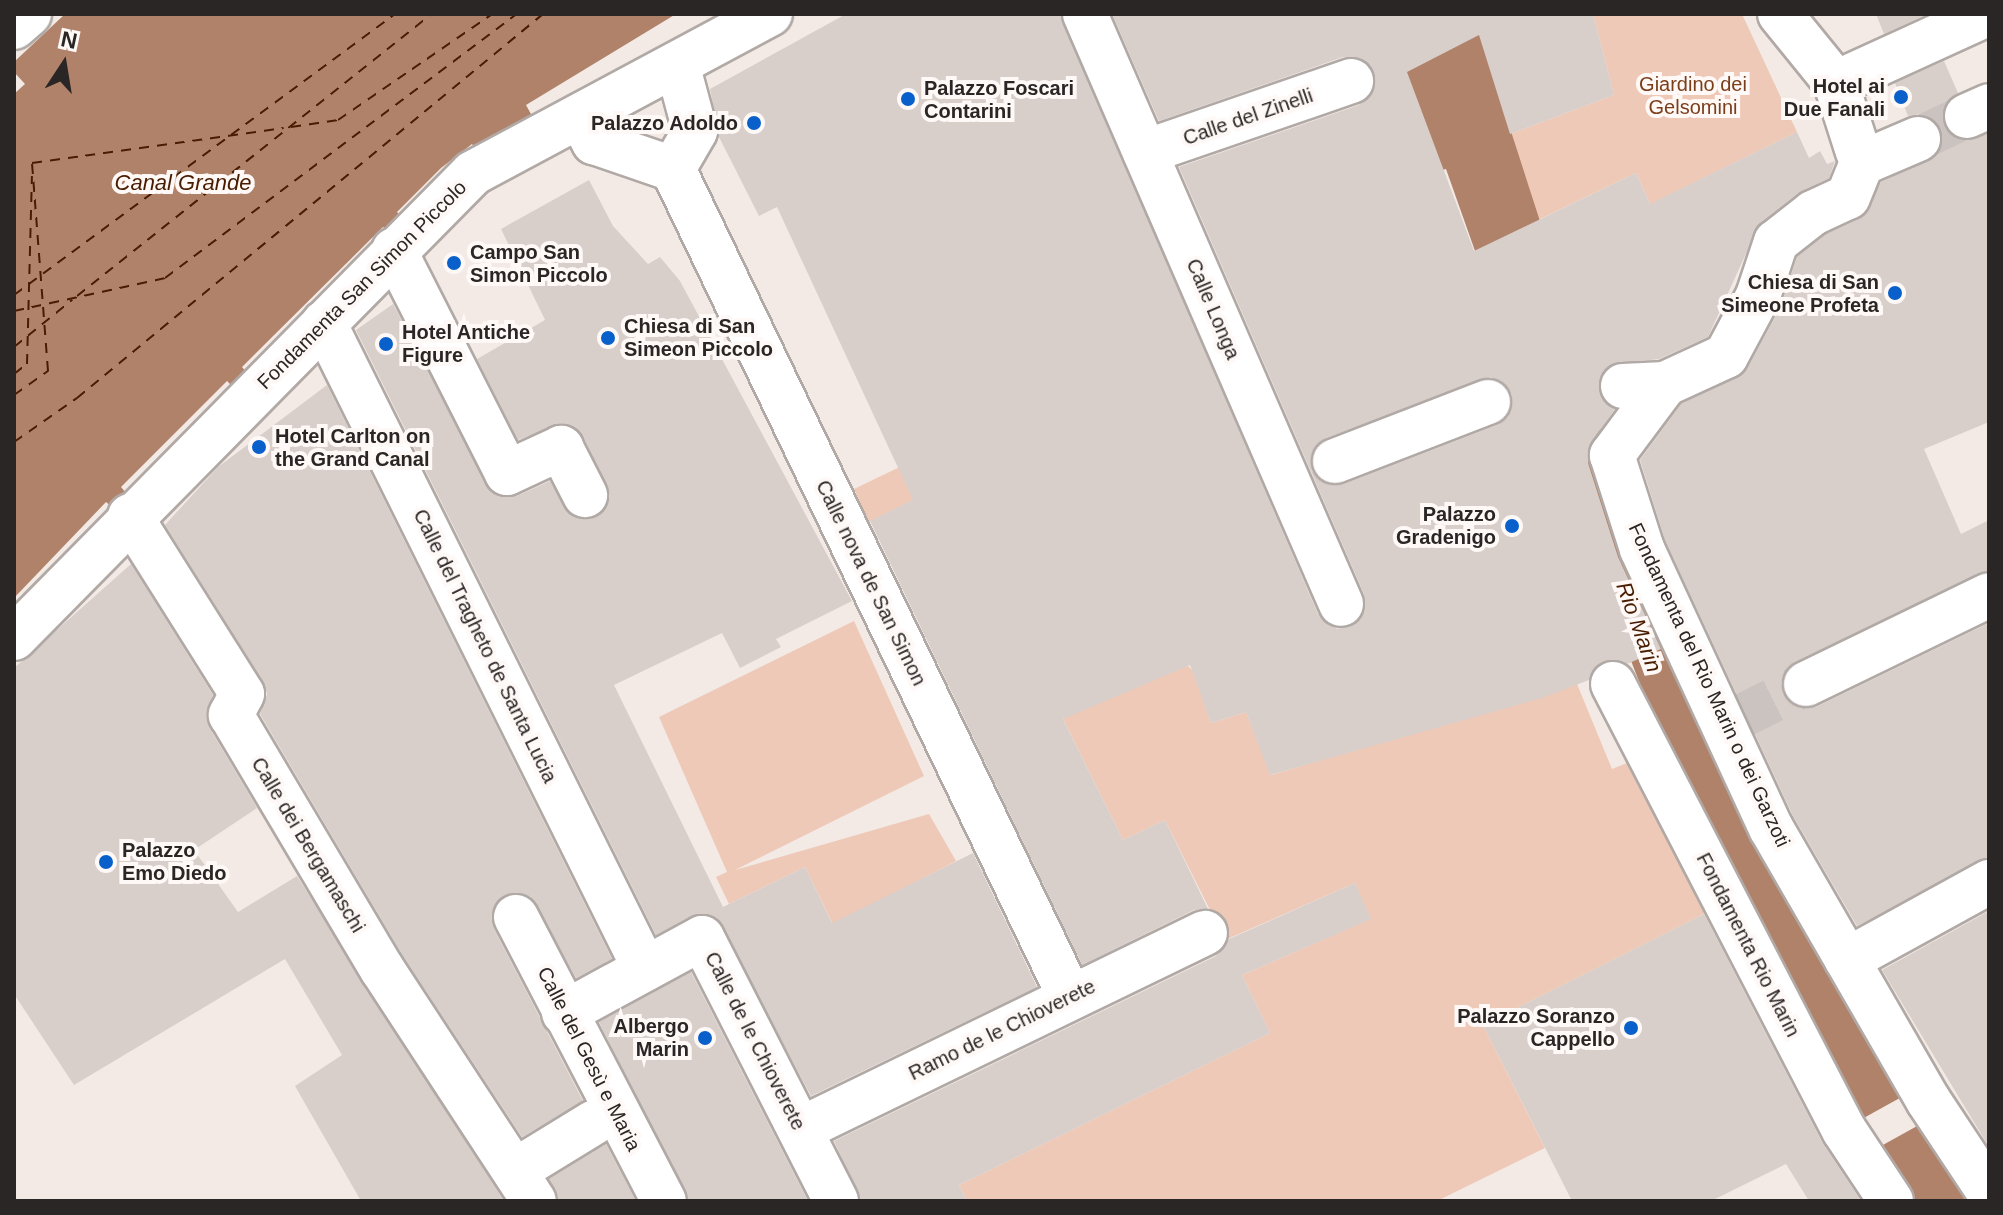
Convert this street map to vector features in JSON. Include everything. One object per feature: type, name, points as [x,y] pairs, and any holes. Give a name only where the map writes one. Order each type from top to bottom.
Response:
[{"type":"street","points":[[14,27],[29,14]]},
{"type":"street","name":"Fondamenta San Simon Piccolo","points":[[14,638],[130,516],[473,173],[517,158],[580,116],[770,14]]},
{"type":"street","name":"Calle Longa","points":[[1085,14],[1145,152],[1309,470],[1341,604]]},
{"type":"street","points":[[1780,14],[1843,126],[1983,24]]},
{"type":"street","points":[[580,116],[594,142],[673,169],[695,131],[677,64]]},
{"type":"street","name":"Calle del Zinelli","points":[[1145,152],[1351,81]]},
{"type":"street","name":"Fondamenta del Rio Marin o dei Garzoti","points":[[1918,139],[1862,163],[1848,197],[1830,205],[1776,242],[1758,296],[1726,356],[1644,385],[1612,455],[1642,549],[1729,723],[1771,828],[1937,1115],[1989,1192]]},
{"type":"street","name":"Calle nova de San Simon","points":[[673,169],[1070,997]]},
{"type":"street","points":[[394,250],[507,473],[561,448],[585,495]]},
{"type":"street","name":"Calle del Tragheto de Santa Lucia","points":[[324,323],[645,969]]},
{"type":"street","points":[[1309,470],[1488,402]]},
{"type":"street","name":"Calle dei Bergamaschi","points":[[130,516],[242,694],[231,715],[382,969],[526,1185]]},
{"type":"street","points":[[1806,684],[1989,595]]},
{"type":"street","name":"Fondamenta Rio Marin","points":[[1613,684],[1848,1145],[1891,1201]]},
{"type":"street","points":[[1847,960],[1989,882]]},
{"type":"street","name":"Calle del Gesù e Maria","points":[[516,917],[564,1013],[603,1124],[664,1201]]},
{"type":"street","name":"Ramo de le Chioverete","points":[[801,1129],[1205,933]]},
{"type":"street","name":"Calle de le Chioverete","points":[[645,969],[702,938],[836,1201]]},
{"type":"street","points":[[564,1013],[645,969]]},
{"type":"street","points":[[526,1185],[603,1124]]},
{"type":"green space","name":"Giardino dei Gelsomini","points":[[1593,14],[1742,14],[1797,132],[1669,195],[1655,215],[1636,173],[1538,220],[1510,134],[1614,95]]},
{"type":"green space","points":[[966,435],[1193,671],[1211,723],[1246,712],[1271,775],[1577,684],[1612,769],[1627,763],[1716,908],[1483,1025],[1545,1148],[1437,1201],[967,1201],[959,1185],[1270,1033],[1242,975],[1370,919],[1355,883],[1225,940],[1165,820],[1123,840],[947,484],[869,522],[854,489]]},
{"type":"green space","points":[[854,621],[924,776],[735,870],[929,814],[956,861],[894,893],[866,992],[805,867],[729,904],[716,877],[727,872],[659,717]]},
{"type":"water","name":"Canal Grande","points":[[65,14],[676,14],[526,105],[532,116],[478,152],[472,144],[441,168],[397,212],[403,219],[389,232],[383,227],[242,367],[248,374],[234,388],[227,381],[121,487],[127,494],[113,508],[106,502],[14,598],[14,94],[25,84],[14,72],[14,62]]},
{"type":"water","name":"Rio Marin","points":[[1473,14],[1594,388],[1603,457],[1980,1201],[1912,1201],[1880,1153],[1667,752],[1526,395],[1446,169],[1431,173],[1397,77]]},
{"type":"pier","points":[[1916,1089],[1932,1118],[1873,1150],[1857,1121]]},
{"type":"building","points":[[846,14],[1060,14],[1318,614],[1337,629],[1361,619],[1364,594],[1179,167],[1359,105],[1375,86],[1374,72],[1356,57],[1343,57],[1159,121],[1112,14],[1593,14],[1614,95],[1510,134],[1479,35],[1407,72],[1474,251],[1636,173],[1650,204],[1797,132],[1809,158],[1820,151],[1827,164],[1835,161],[1829,178],[1798,193],[1760,223],[1708,337],[1659,359],[1610,365],[1601,375],[1602,399],[1615,409],[1592,441],[1588,463],[1618,557],[1661,649],[1627,664],[1602,662],[1589,680],[1542,698],[1270,775],[1246,712],[1211,723],[1190,665],[1063,719],[1123,840],[1165,820],[1208,909],[1194,910],[1082,965],[870,521],[913,500],[777,207],[759,216],[719,137],[710,89]],"holes":[[[1491,377],[1512,394],[1508,417],[1497,425],[1344,484],[1330,485],[1312,471],[1311,456],[1326,438]]]},
{"type":"building","points":[[1876,14],[1925,14],[1925,15],[1884,34]]},
{"type":"building","points":[[1944,61],[1958,93],[1946,102],[1945,127],[1964,141],[1989,133],[1989,422],[1924,449],[1961,534],[1989,520],[1989,570],[1795,662],[1781,683],[1791,704],[1816,707],[1989,623],[1989,857],[1857,926],[1793,816],[1665,540],[1640,460],[1681,404],[1747,369],[1780,308],[1797,257],[1826,234],[1859,219],[1881,182],[1937,155],[1941,128],[1922,114],[1908,116],[1895,83]]},
{"type":"building","points":[[589,180],[613,226],[648,264],[660,257],[680,281],[852,601],[776,639],[781,647],[740,668],[722,633],[614,685],[723,907],[805,867],[832,923],[973,853],[1037,987],[811,1096],[716,917],[691,916],[656,935],[356,330],[393,304],[493,493],[517,496],[550,481],[571,515],[597,517],[610,496],[583,436],[562,423],[518,440],[477,359],[545,320],[501,229]]},
{"type":"building","points":[[327,385],[612,959],[576,978],[530,896],[505,895],[495,904],[494,929],[583,1101],[522,1137],[403,956],[260,714],[267,694],[263,681],[165,525],[218,467]]},
{"type":"building","points":[[131,564],[213,695],[206,715],[209,727],[257,808],[194,850],[238,912],[297,876],[504,1201],[361,1201],[295,1086],[342,1055],[285,959],[74,1085],[14,994],[14,668]]},
{"type":"building","points":[[1355,883],[1371,919],[1242,975],[1270,1033],[959,1185],[967,1201],[861,1201],[834,1141],[1216,956],[1229,939]]},
{"type":"building","points":[[1989,911],[1989,1147],[1882,970]]},
{"type":"building","points":[[1704,914],[1822,1142],[1861,1201],[1809,1201],[1786,1164],[1711,1201],[1572,1201],[1483,1025]]},
{"type":"building","points":[[691,972],[808,1201],[689,1201],[599,1022]]},
{"type":"building","points":[[606,1144],[636,1201],[559,1201],[549,1179]]},
{"type":"ferry route","points":[[14,295],[395,14]]},
{"type":"ferry route","points":[[77,296],[432,14]]},
{"type":"ferry route","points":[[291,127],[338,120],[492,14]]},
{"type":"ferry route","points":[[14,311],[165,278],[517,14]]},
{"type":"ferry route","points":[[14,442],[77,398],[543,14]]},
{"type":"ferry route","points":[[32,163],[284,128]]},
{"type":"ferry route","points":[[14,395],[48,371],[32,164]]},
{"type":"ferry route","points":[[14,374],[27,364],[32,176]]},
{"type":"ferry route","points":[[14,347],[72,300]]},
{"type":"tunnel","points":[[1918,139],[1967,116]]},
{"type":"tunnel","points":[[1734,720],[1806,684]]},
{"type":"place","name":"Hotel ai Due Fanali","points":[[1901,97]]},
{"type":"place","name":"Palazzo Foscari Contarini","points":[[908,99]]},
{"type":"place","name":"Palazzo Adoldo","points":[[754,123]]},
{"type":"place","name":"Campo San Simon Piccolo","points":[[454,263]]},
{"type":"place","name":"Chiesa di San Simeone Profeta","points":[[1895,293]]},
{"type":"place","name":"Chiesa di San Simeon Piccolo","points":[[608,338]]},
{"type":"place","name":"Hotel Antiche Figure","points":[[386,344]]},
{"type":"place","name":"Hotel Carlton on the Grand Canal","points":[[259,447]]},
{"type":"place","name":"Palazzo Gradenigo","points":[[1512,526]]},
{"type":"place","name":"Palazzo Emo Diedo","points":[[106,862]]},
{"type":"place","name":"Palazzo Soranzo Cappello","points":[[1631,1028]]},
{"type":"place","name":"Albergo Marin","points":[[705,1038]]}]
